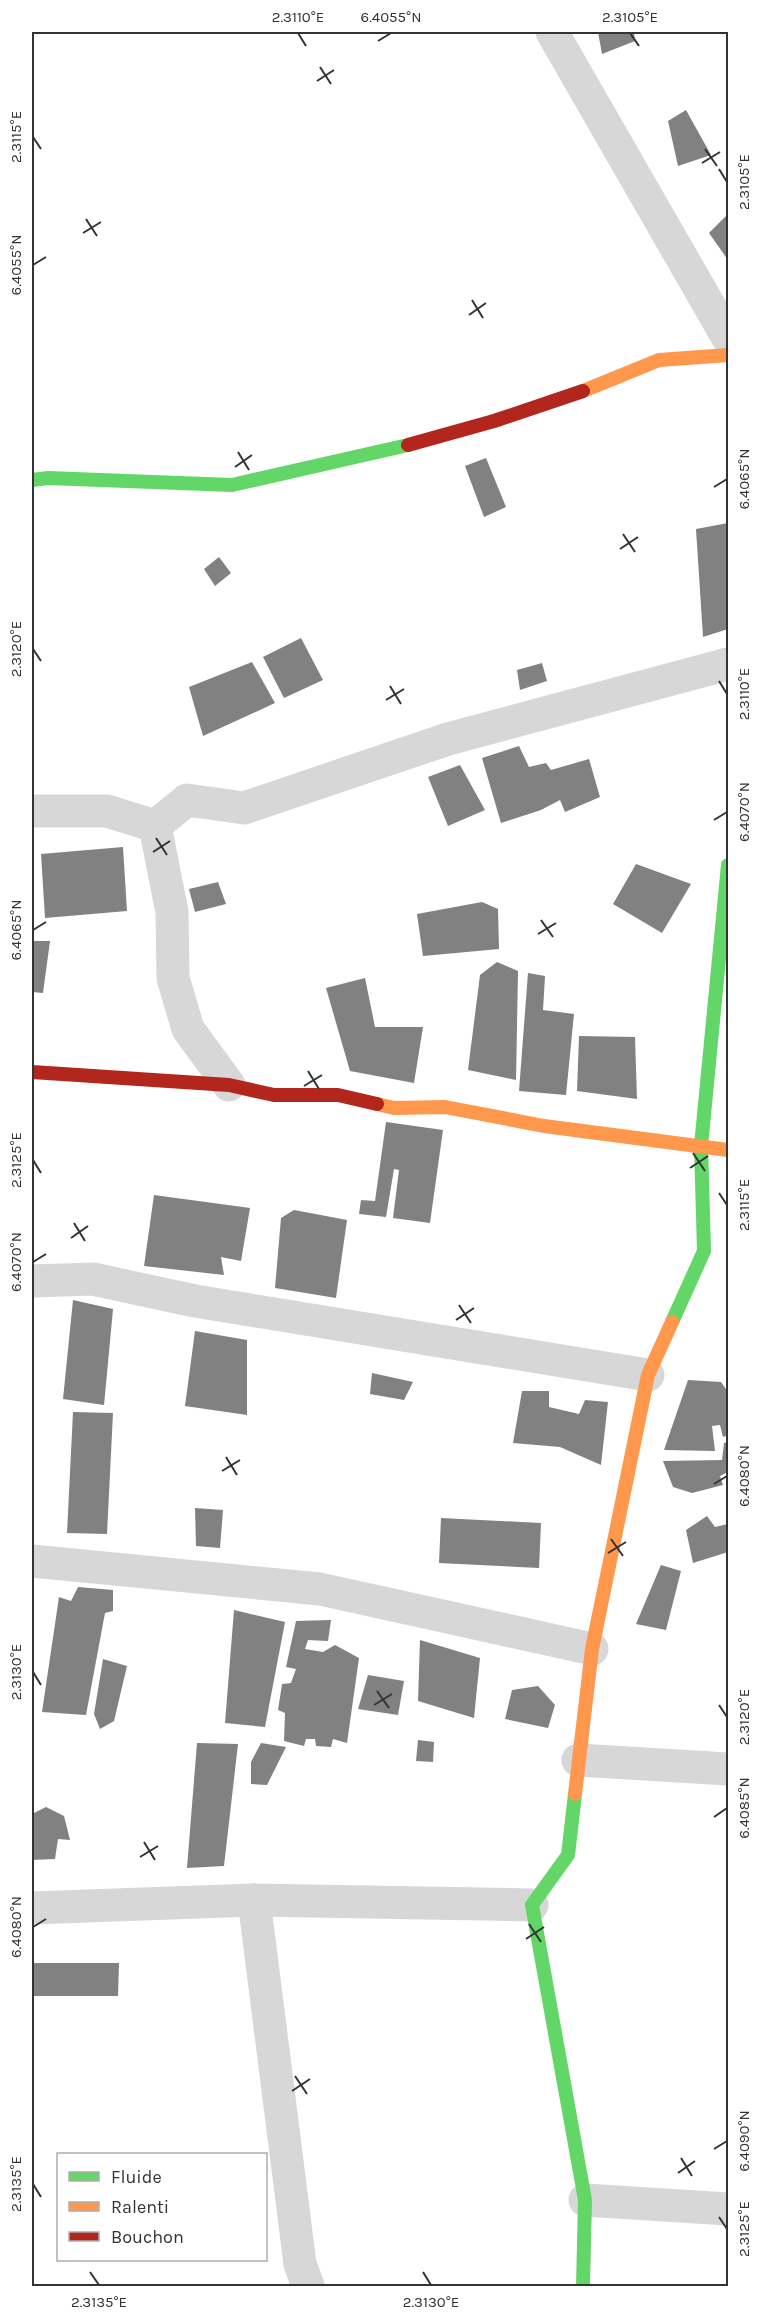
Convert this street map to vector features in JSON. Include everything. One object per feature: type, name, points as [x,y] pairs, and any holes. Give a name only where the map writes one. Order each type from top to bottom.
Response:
[{"type":"street","points":[[552,32],[729,338]]},
{"type":"street","points":[[32,480],[48,478],[232,485],[389,450],[494,421],[578,393],[659,360],[729,355]]},
{"type":"street","points":[[155,826],[188,800],[244,808],[448,739],[729,664]]},
{"type":"street","points":[[32,811],[107,811],[155,826]]},
{"type":"street","points":[[155,826],[172,912],[173,978],[188,1029],[229,1085]]},
{"type":"street","points":[[583,2286],[585,2200],[532,1905],[568,1855],[592,1649],[648,1375],[704,1251],[701,1146],[729,866]]},
{"type":"street","points":[[32,1072],[229,1085],[274,1095],[338,1095],[394,1108],[446,1107],[544,1126],[729,1150]]},
{"type":"street","points":[[32,1281],[93,1279],[195,1300],[648,1375]]},
{"type":"street","points":[[32,1561],[320,1589],[592,1649]]},
{"type":"street","points":[[579,1760],[729,1768]]},
{"type":"street","points":[[32,1908],[254,1900],[532,1905]]},
{"type":"street","points":[[254,1900],[300,2264],[308,2286]]},
{"type":"street","points":[[585,2200],[729,2209]]},
{"type":"building","points":[[598,32],[634,32],[635,41],[602,54]]},
{"type":"building","points":[[686,110],[711,155],[678,166],[668,121]]},
{"type":"building","points":[[728,214],[728,260],[709,233]]},
{"type":"building","points":[[486,458],[506,507],[484,517],[465,466]]},
{"type":"building","points":[[728,523],[728,629],[703,637],[696,529]]},
{"type":"building","points":[[219,557],[231,573],[215,586],[204,569]]},
{"type":"building","points":[[301,638],[323,680],[284,698],[263,657]]},
{"type":"building","points":[[252,662],[275,703],[203,736],[189,687]]},
{"type":"building","points":[[542,663],[547,681],[520,690],[517,670]]},
{"type":"building","points":[[519,746],[529,767],[546,763],[551,770],[589,759],[600,797],[565,812],[560,800],[541,810],[501,823],[482,758]]},
{"type":"building","points":[[460,765],[485,810],[448,826],[428,777]]},
{"type":"building","points":[[123,847],[127,911],[45,918],[41,854]]},
{"type":"building","points":[[636,864],[691,884],[662,933],[613,904]]},
{"type":"building","points":[[218,882],[226,904],[195,912],[189,889]]},
{"type":"building","points":[[482,902],[498,909],[499,949],[423,956],[417,914]]},
{"type":"building","points":[[32,941],[50,941],[43,993],[32,992]]},
{"type":"building","points":[[497,962],[518,971],[516,1080],[468,1070],[480,975]]},
{"type":"building","points":[[528,973],[545,976],[543,1010],[574,1014],[566,1095],[519,1091]]},
{"type":"building","points":[[365,978],[375,1027],[423,1027],[414,1083],[350,1071],[326,988]]},
{"type":"building","points":[[579,1036],[635,1037],[637,1099],[577,1091]]},
{"type":"building","points":[[386,1122],[443,1130],[430,1223],[393,1218],[399,1170],[394,1169],[386,1217],[359,1214],[361,1200],[375,1201]]},
{"type":"building","points":[[154,1195],[250,1208],[241,1261],[221,1257],[224,1275],[144,1266]]},
{"type":"building","points":[[294,1210],[347,1220],[336,1298],[275,1288],[281,1218]]},
{"type":"building","points":[[73,1300],[113,1309],[104,1405],[63,1399]]},
{"type":"building","points":[[195,1331],[247,1340],[247,1415],[185,1406]]},
{"type":"building","points":[[372,1373],[413,1382],[404,1400],[370,1394]]},
{"type":"building","points":[[688,1380],[721,1382],[728,1392],[728,1435],[723,1437],[720,1425],[712,1426],[715,1451],[664,1450]]},
{"type":"building","points":[[522,1391],[549,1391],[549,1407],[579,1414],[585,1400],[608,1402],[601,1465],[560,1447],[513,1443]]},
{"type":"building","points":[[73,1412],[113,1413],[107,1534],[67,1533]]},
{"type":"building","points":[[728,1442],[728,1472],[720,1476],[723,1485],[692,1493],[673,1487],[663,1461],[722,1460],[724,1443]]},
{"type":"building","points":[[195,1508],[223,1510],[220,1548],[196,1546]]},
{"type":"building","points":[[707,1516],[715,1527],[728,1524],[728,1552],[693,1563],[686,1530]]},
{"type":"building","points":[[441,1518],[541,1523],[539,1568],[439,1563]]},
{"type":"building","points":[[661,1565],[681,1571],[666,1630],[636,1624]]},
{"type":"building","points":[[78,1587],[113,1590],[113,1611],[105,1613],[86,1715],[42,1712],[59,1597],[71,1601]]},
{"type":"building","points":[[234,1610],[285,1622],[265,1727],[225,1723]]},
{"type":"building","points":[[331,1620],[328,1641],[308,1640],[305,1649],[323,1652],[335,1645],[359,1658],[347,1743],[333,1739],[331,1747],[316,1746],[315,1739],[306,1739],[304,1746],[284,1741],[285,1713],[278,1710],[282,1684],[291,1683],[296,1669],[286,1667],[296,1621]]},
{"type":"building","points":[[420,1640],[480,1658],[474,1718],[418,1701]]},
{"type":"building","points":[[103,1659],[127,1666],[114,1721],[100,1729],[94,1714]]},
{"type":"building","points":[[368,1675],[404,1681],[398,1715],[358,1709]]},
{"type":"building","points":[[538,1686],[555,1705],[548,1728],[505,1719],[512,1690]]},
{"type":"building","points":[[418,1740],[434,1742],[433,1762],[416,1761]]},
{"type":"building","points":[[197,1743],[238,1744],[224,1866],[187,1868]]},
{"type":"building","points":[[261,1743],[286,1747],[267,1785],[251,1784],[251,1762]]},
{"type":"building","points":[[46,1807],[64,1816],[70,1840],[58,1839],[55,1859],[32,1860],[32,1814]]},
{"type":"building","points":[[32,1963],[119,1963],[118,1996],[32,1996]]},
{"type":"traffic: fast","points":[[32,480],[48,478],[232,485],[408,445]]},
{"type":"traffic: fast","points":[[672,1322],[704,1251],[701,1146],[728,865]]},
{"type":"traffic: fast","points":[[575,1794],[568,1855],[532,1905],[585,2200],[583,2286]]},
{"type":"traffic: slow","points":[[583,391],[659,360],[728,355]]},
{"type":"traffic: slow","points":[[377,1104],[394,1108],[445,1107],[544,1126],[728,1150]]},
{"type":"traffic: slow","points":[[575,1794],[592,1649],[648,1375],[672,1322]]},
{"type":"traffic: jam","points":[[408,445],[494,421],[583,391]]},
{"type":"traffic: jam","points":[[32,1072],[229,1085],[274,1095],[338,1095],[377,1104]]}]
